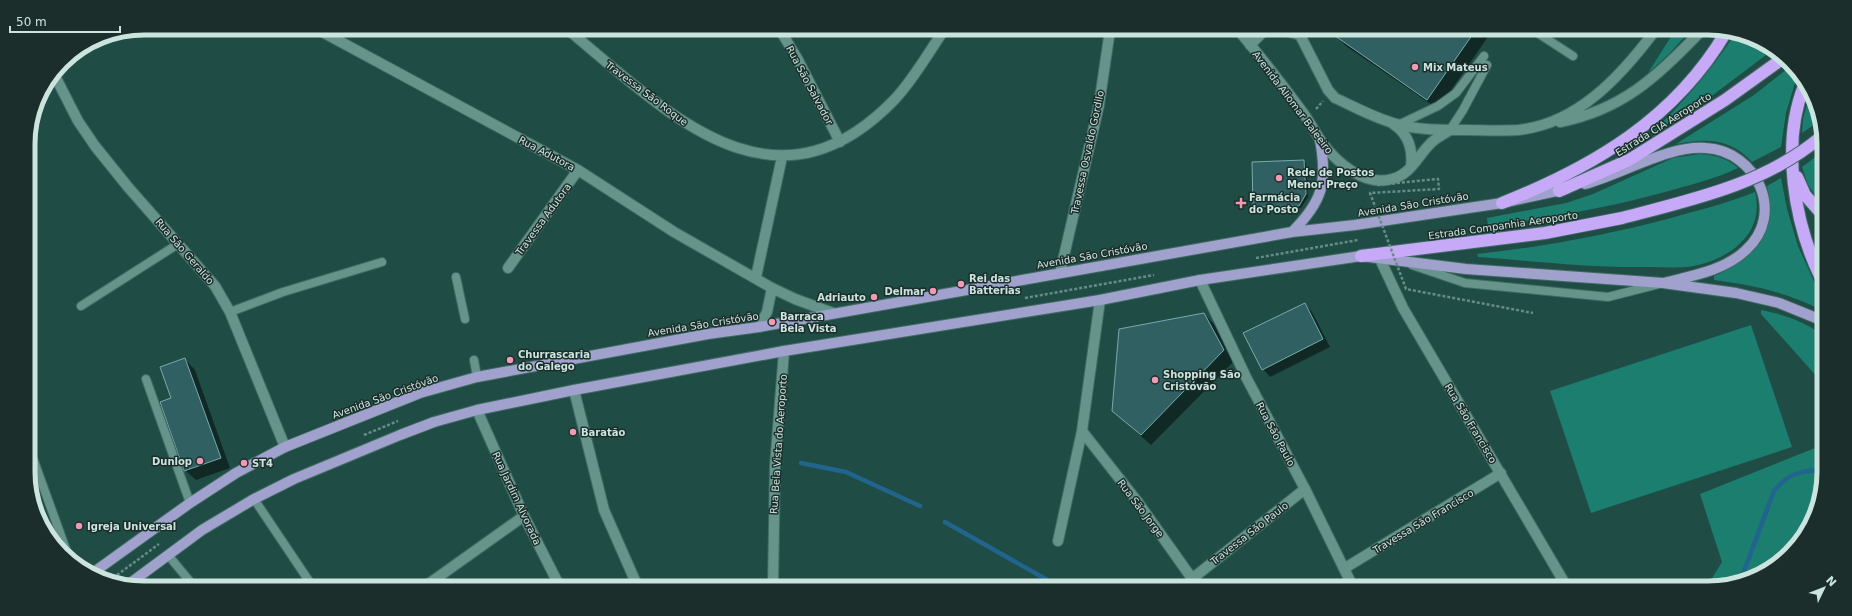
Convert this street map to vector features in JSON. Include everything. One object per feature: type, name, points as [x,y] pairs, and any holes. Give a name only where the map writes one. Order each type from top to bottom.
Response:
[{"type":"highway","points":[[1502,203],[1540,187],[1591,161],[1620,145],[1641,130],[1680,93],[1709,57],[1723,36]]},
{"type":"highway","name":"Estrada CIA Aeroporto","points":[[1559,191],[1629,160],[1725,100],[1780,62]]},
{"type":"highway","points":[[1803,90],[1795,116],[1792,160],[1799,210],[1809,248],[1817,268]]},
{"type":"highway","name":"Estrada Companhia Aeroporto","points":[[1361,256],[1545,233],[1622,218],[1738,185],[1780,164],[1817,140]]},
{"type":"highway","points":[[1792,160],[1805,194],[1817,208]]},
{"type":"highway","points":[[1799,210],[1817,249]]},
{"type":"main road","points":[[1292,232],[1314,207],[1320,194],[1323,176],[1323,158],[1320,140]]},
{"type":"main road","points":[[1559,191],[1597,181],[1677,151],[1694,148],[1718,149],[1730,153],[1742,161],[1758,181],[1764,196],[1764,217],[1758,236],[1746,250],[1725,264],[1712,270],[1663,284]]},
{"type":"main road","name":"Estrada CIA Aeroporto","points":[[1502,203],[1559,191]]},
{"type":"main road","name":"Avenida São Cristóvão","points":[[97,570],[190,503],[236,474],[285,447],[420,393],[477,377],[708,334],[759,327],[1292,232],[1355,225],[1502,203]]},
{"type":"main road","points":[[134,580],[202,530],[254,499],[294,479],[434,422],[477,410],[574,390],[784,351],[1100,300],[1200,280],[1361,256],[1379,257],[1466,269],[1663,284],[1760,297],[1817,318]]},
{"type":"street","name":"Rua Adutora","points":[[328,35],[578,170],[674,232],[756,277],[772,288],[795,299],[833,313]]},
{"type":"street","name":"Travessa São Roque","points":[[574,35],[670,114],[705,135],[728,145],[750,152],[782,157],[817,151],[840,142],[861,129],[896,98],[940,35]]},
{"type":"street","name":"Rua São Salvador","points":[[783,35],[797,58],[840,142]]},
{"type":"street","name":"Travessa Osvaldo Gordilo","points":[[1060,273],[1099,105],[1109,35]]},
{"type":"street","name":"Avenida Aliomar Baleeiro","points":[[1242,35],[1302,112],[1320,140],[1342,164],[1353,172],[1367,178],[1382,180],[1392,179],[1403,175],[1430,144],[1450,130]]},
{"type":"street","points":[[1250,45],[1260,35]]},
{"type":"street","points":[[1300,35],[1328,90],[1335,98],[1395,124],[1414,128],[1498,131],[1533,127],[1598,112],[1618,102],[1651,80],[1697,35]]},
{"type":"street","points":[[1533,127],[1562,118],[1594,97],[1623,70],[1652,35]]},
{"type":"street","name":"Rua São Geraldo","points":[[57,79],[78,121],[95,146],[128,187],[215,286],[230,312],[285,447]]},
{"type":"street","points":[[1395,124],[1408,140],[1412,154],[1411,167]]},
{"type":"street","points":[[756,277],[782,157]]},
{"type":"street","name":"Travessa Adutora","points":[[508,268],[578,170]]},
{"type":"street","name":"Rua São Francisco","points":[[1379,257],[1403,308],[1501,473],[1561,581]]},
{"type":"street","name":"Rua São Paulo","points":[[1200,280],[1246,377],[1305,489],[1350,581]]},
{"type":"street","points":[[759,327],[767,312],[772,288]]},
{"type":"street","points":[[1058,541],[1082,431],[1100,300]]},
{"type":"street","name":"Rua Bela Vista do Aeroporto","points":[[773,581],[775,466],[784,351]]},
{"type":"street","points":[[574,390],[604,510],[635,581]]},
{"type":"street","name":"Rua Jardim Alvorada","points":[[477,410],[524,516],[557,581]]},
{"type":"street","name":"Rua São Jorge","points":[[1082,431],[1195,581]]},
{"type":"street","name":"Travessa São Francisco","points":[[1345,568],[1501,473]]},
{"type":"street","name":"Travessa São Paulo","points":[[1197,581],[1305,489]]},
{"type":"street","points":[[433,581],[524,516]]},
{"type":"lane","points":[[1541,35],[1573,56]]},
{"type":"lane","points":[[1395,124],[1438,106],[1456,93],[1484,56]]},
{"type":"lane","points":[[1450,130],[1463,110],[1487,66]]},
{"type":"lane","points":[[81,306],[178,244]]},
{"type":"lane","points":[[1398,260],[1465,283],[1608,297],[1663,284]]},
{"type":"lane","points":[[230,312],[283,292],[382,262]]},
{"type":"lane","points":[[456,277],[465,319]]},
{"type":"lane","points":[[474,360],[477,377]]},
{"type":"lane","points":[[146,379],[190,503]]},
{"type":"lane","points":[[35,464],[65,546]]},
{"type":"lane","points":[[254,499],[309,581]]},
{"type":"lane","points":[[168,555],[190,581]]},
{"type":"path","points":[[1313,128],[1315,110],[1321,103],[1335,98]]},
{"type":"path","points":[[1377,185],[1438,179],[1439,188],[1370,193],[1406,289],[1533,313]]},
{"type":"path","points":[[1355,225],[1361,256]]},
{"type":"green space","points":[[1672,35],[1686,35],[1669,54],[1648,73]]},
{"type":"green space","points":[[1732,38],[1750,43],[1768,53],[1705,101],[1651,134],[1675,110],[1717,60]]},
{"type":"green space","points":[[1787,69],[1796,80],[1786,113],[1781,147],[1752,162],[1744,154],[1726,144],[1697,141],[1676,144],[1754,95]]},
{"type":"green space","points":[[1808,101],[1815,124],[1802,133],[1803,119]]},
{"type":"green space","points":[[1700,154],[1720,158],[1730,162],[1738,168],[1702,182],[1621,203],[1555,216],[1488,226],[1487,218],[1566,203],[1593,194],[1673,158]]},
{"type":"green space","points":[[1817,156],[1817,197],[1808,185],[1802,167]]},
{"type":"green space","points":[[1781,178],[1787,209],[1798,246],[1817,288],[1817,308],[1795,298],[1769,290],[1714,280],[1714,276],[1742,261],[1760,242],[1766,231],[1769,218],[1770,203],[1767,186]]},
{"type":"green space","points":[[1755,192],[1757,208],[1754,222],[1748,234],[1728,253],[1701,264],[1687,267],[1626,267],[1562,264],[1478,257],[1477,254],[1551,244],[1623,230],[1734,200]]},
{"type":"green space","points":[[1761,310],[1778,314],[1807,325],[1817,331],[1817,377],[1761,314]]},
{"type":"green space","points":[[1751,325],[1792,447],[1591,513],[1550,391]]},
{"type":"green space","points":[[1817,447],[1816,486],[1809,514],[1799,532],[1785,549],[1774,558],[1750,573],[1722,580],[1710,581],[1722,562],[1700,494]]},
{"type":"building","name":"Mix Mateus","points":[[1334,35],[1472,35],[1427,100]]},
{"type":"building","name":"Rede de Postos Menor Preço","points":[[1304,160],[1306,194],[1299,206],[1253,207],[1252,162]]},
{"type":"building","points":[[1305,303],[1323,339],[1262,370],[1243,333]]},
{"type":"building","name":"Shopping São Cristóvão","points":[[1204,313],[1224,350],[1141,435],[1112,411],[1119,329]]},
{"type":"building","points":[[185,358],[221,458],[184,471],[160,402],[171,398],[160,367]]},
{"type":"waterway","points":[[801,463],[846,472],[920,506]]},
{"type":"waterway","points":[[1743,575],[1774,491],[1779,485],[1794,474],[1817,470]]},
{"type":"waterway","points":[[945,522],[1049,581]]},
{"type":"place","name":"Mix Mateus","points":[[1415,67]]},
{"type":"place","name":"Rede de Postos Menor Preço","points":[[1279,178]]},
{"type":"place","name":"Farmácia do Posto","points":[[1241,203]]},
{"type":"place","name":"Rei das Batterias","points":[[961,284]]},
{"type":"place","name":"Delmar","points":[[933,291]]},
{"type":"place","name":"Adriauto","points":[[874,297]]},
{"type":"place","name":"Barraca Bela Vista","points":[[772,322]]},
{"type":"place","name":"Churrascaria do Galego","points":[[510,360]]},
{"type":"place","name":"Shopping São Cristóvão","points":[[1155,380]]},
{"type":"place","name":"Baratão","points":[[573,432]]},
{"type":"place","name":"Dunlop","points":[[200,461]]},
{"type":"place","name":"ST4","points":[[244,463]]},
{"type":"place","name":"Igreja Universal","points":[[79,526]]}]
